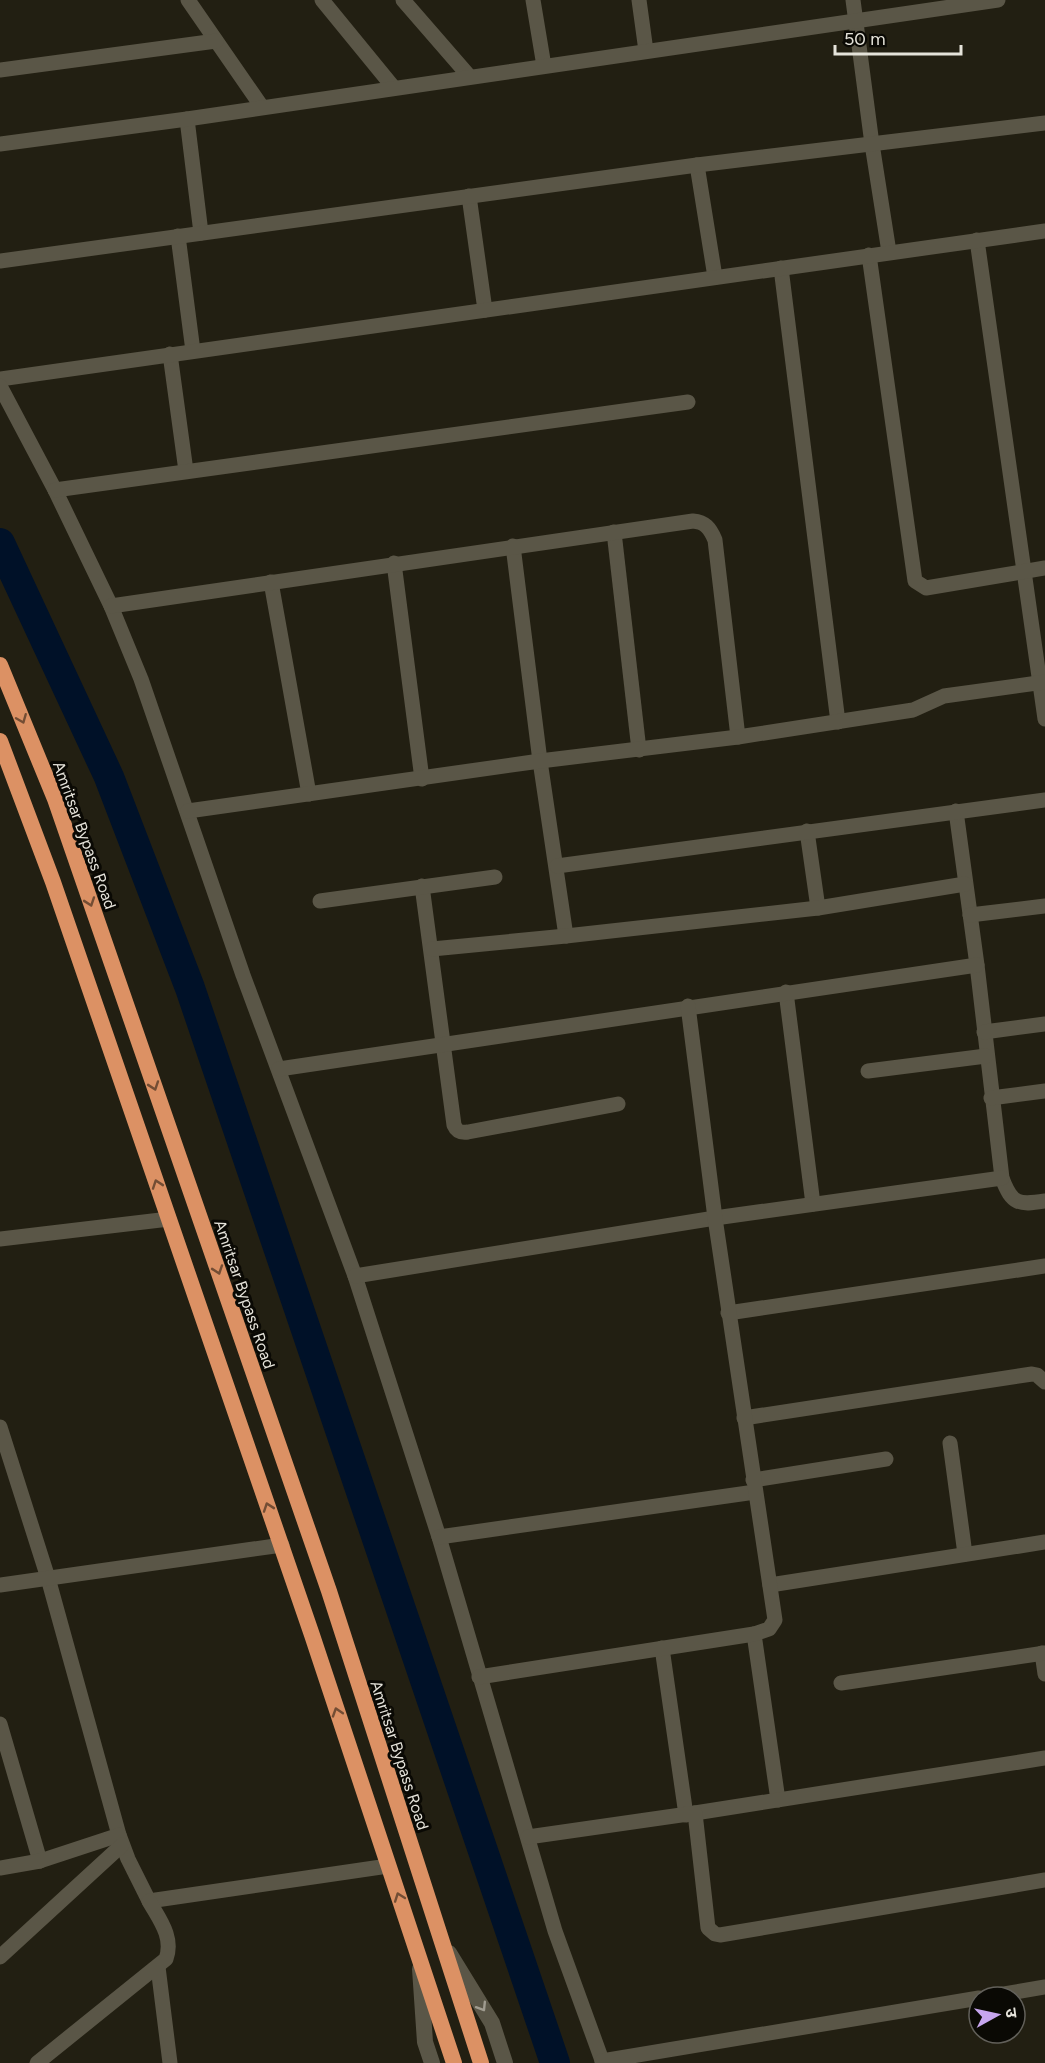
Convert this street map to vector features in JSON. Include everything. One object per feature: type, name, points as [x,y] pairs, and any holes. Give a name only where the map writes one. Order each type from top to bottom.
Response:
[{"type":"highway","name":"Amritsar Bypass Road","points":[[0,665],[55,799],[318,1557],[481,2063]]},
{"type":"highway","points":[[0,741],[53,882],[282,1545],[454,2063]]},
{"type":"street","points":[[188,0],[262,107]]},
{"type":"street","points":[[322,0],[394,88]]},
{"type":"street","points":[[403,0],[469,76]]},
{"type":"street","points":[[533,0],[544,66]]},
{"type":"street","points":[[639,0],[646,51]]},
{"type":"street","points":[[853,0],[872,144],[890,252]]},
{"type":"street","points":[[0,144],[187,119],[999,0]]},
{"type":"street","points":[[0,70],[216,41]]},
{"type":"street","points":[[187,119],[201,233]]},
{"type":"street","points":[[0,261],[697,165],[1045,123]]},
{"type":"street","points":[[697,165],[715,277]]},
{"type":"street","points":[[469,196],[485,310]]},
{"type":"street","points":[[0,379],[1045,231]]},
{"type":"street","points":[[178,236],[193,351]]},
{"type":"street","points":[[977,240],[1024,571],[1043,682],[1045,719]]},
{"type":"street","points":[[869,255],[915,581],[926,588],[1045,568]]},
{"type":"street","points":[[781,268],[838,722]]},
{"type":"street","points":[[170,354],[186,471]]},
{"type":"street","points":[[0,386],[55,490],[111,606],[141,679],[243,975],[356,1276],[439,1537],[559,1942],[603,2062],[967,2000]]},
{"type":"street","points":[[55,490],[688,402]]},
{"type":"street","points":[[111,606],[693,520],[700,522],[711,531],[715,540],[738,737]]},
{"type":"street","points":[[614,532],[639,750]]},
{"type":"street","points":[[513,546],[540,762],[566,936]]},
{"type":"street","points":[[394,563],[422,779]]},
{"type":"street","points":[[271,582],[309,794]]},
{"type":"street","points":[[188,811],[838,722],[913,710],[944,696],[1043,682]]},
{"type":"street","points":[[557,866],[1045,800]]},
{"type":"street","points":[[956,811],[1002,1179],[1008,1194],[1018,1202],[1025,1204],[1045,1201]]},
{"type":"street","points":[[807,831],[818,908]]},
{"type":"street","points":[[320,901],[495,877]]},
{"type":"street","points":[[432,949],[818,908],[965,884]]},
{"type":"street","points":[[422,886],[454,1125],[459,1132],[618,1104]]},
{"type":"street","points":[[970,915],[1045,906]]},
{"type":"street","points":[[279,1069],[688,1006],[977,965]]},
{"type":"street","points":[[786,992],[813,1204]]},
{"type":"street","points":[[479,1677],[754,1634],[769,1629],[775,1620],[728,1312],[688,1006]]},
{"type":"street","points":[[984,1032],[1045,1024]]},
{"type":"street","points":[[868,1071],[986,1056]]},
{"type":"street","points":[[992,1098],[1045,1091]]},
{"type":"street","points":[[356,1276],[715,1218],[1002,1179]]},
{"type":"street","points":[[0,1239],[169,1219]]},
{"type":"street","points":[[728,1312],[1045,1266]]},
{"type":"street","points":[[744,1418],[1032,1374],[1045,1382]]},
{"type":"street","points":[[0,1427],[48,1578],[120,1840],[168,1940],[166,1959],[158,1967],[37,2063]]},
{"type":"street","points":[[950,1443],[965,1554]]},
{"type":"street","points":[[439,1537],[754,1486],[886,1459]]},
{"type":"street","points":[[770,1585],[1045,1542]]},
{"type":"street","points":[[0,1586],[282,1545]]},
{"type":"street","points":[[754,1634],[778,1800]]},
{"type":"street","points":[[662,1648],[708,1928],[715,1934],[1045,1880]]},
{"type":"street","points":[[841,1683],[1043,1653],[1045,1674]]},
{"type":"street","points":[[0,1724],[40,1861]]},
{"type":"street","points":[[528,1837],[1045,1758]]},
{"type":"street","points":[[0,1868],[40,1861],[120,1840]]},
{"type":"street","points":[[0,1957],[120,1840]]},
{"type":"street","points":[[149,1901],[388,1866]]},
{"type":"street","points":[[440,1940],[492,2023],[505,2063]]},
{"type":"street","points":[[418,1952],[425,2042],[432,2063]]},
{"type":"street","points":[[158,1967],[170,2063]]},
{"type":"street","points":[[1027,1990],[1045,1987]]},
{"type":"waterway","points":[[0,543],[109,777],[190,988],[555,2063]]}]
